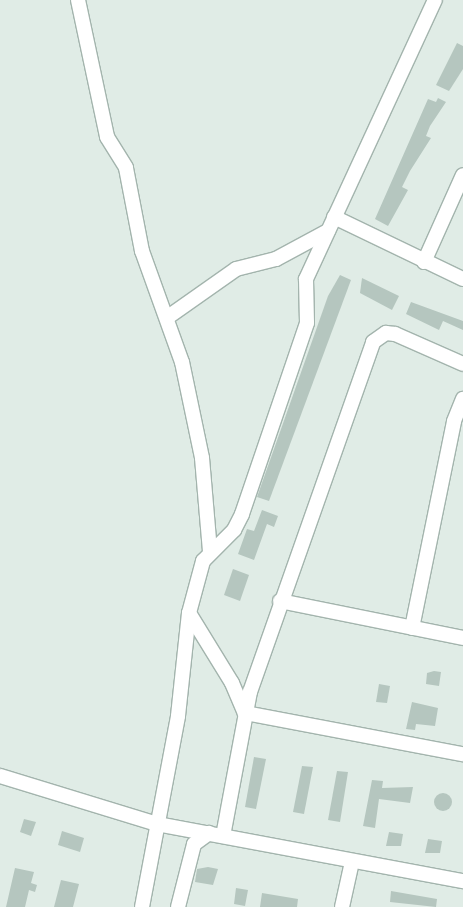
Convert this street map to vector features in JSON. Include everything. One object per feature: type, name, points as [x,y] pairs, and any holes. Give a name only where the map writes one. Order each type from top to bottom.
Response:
[{"type":"street","points":[[78,0],[107,137],[126,168],[142,251],[168,317],[202,458],[210,550],[189,613],[178,716],[142,907]]},
{"type":"street","points":[[210,550],[234,530],[242,514],[307,323],[306,279],[436,0]]},
{"type":"street","points":[[424,262],[463,175]]},
{"type":"street","points":[[334,217],[424,262],[463,279]]},
{"type":"street","points":[[168,317],[242,266],[276,259],[328,231]]},
{"type":"street","points":[[216,835],[244,713],[280,601],[373,342],[386,333],[395,334],[463,364]]},
{"type":"street","points":[[412,628],[463,399]]},
{"type":"street","points":[[280,601],[463,638]]},
{"type":"street","points":[[189,613],[232,683],[244,713]]},
{"type":"street","points":[[244,713],[463,754]]},
{"type":"street","points":[[0,776],[157,824],[352,862],[463,881]]},
{"type":"street","points":[[178,907],[194,844],[216,835]]},
{"type":"street","points":[[342,907],[352,862]]},
{"type":"building","points":[[457,43],[463,46],[463,69],[449,91],[436,85]]},
{"type":"building","points":[[438,98],[446,102],[430,126],[426,136],[431,138],[402,187],[408,190],[388,226],[375,219],[428,99],[436,102]]},
{"type":"building","points":[[340,275],[351,280],[269,501],[257,497],[328,296]]},
{"type":"building","points":[[362,278],[399,296],[392,310],[360,293]]},
{"type":"building","points":[[411,302],[463,321],[463,330],[443,321],[439,330],[406,314]]},
{"type":"building","points":[[262,510],[278,516],[274,527],[267,524],[254,560],[238,554],[247,529],[254,531]]},
{"type":"building","points":[[233,569],[249,575],[240,601],[224,595]]},
{"type":"building","points":[[441,672],[439,686],[426,684],[427,673]]},
{"type":"building","points":[[379,684],[390,686],[387,703],[376,702]]},
{"type":"building","points":[[412,702],[438,708],[435,726],[416,724],[415,730],[406,729]]},
{"type":"building","points":[[254,757],[266,759],[256,809],[245,807]]},
{"type":"building","points":[[302,766],[313,767],[304,814],[293,812]]},
{"type":"building","points":[[337,771],[348,772],[340,822],[328,820]]},
{"type":"building","points":[[372,780],[383,781],[382,788],[413,787],[410,803],[379,799],[375,828],[363,826]]},
{"type":"building","points":[[443,793],[449,796],[452,802],[449,808],[443,811],[437,808],[434,802],[437,796]]},
{"type":"building","points":[[24,819],[36,822],[31,836],[20,832]]},
{"type":"building","points":[[62,831],[84,838],[80,852],[58,845]]},
{"type":"building","points":[[389,832],[403,834],[401,846],[386,846]]},
{"type":"building","points":[[428,839],[442,841],[440,853],[425,853]]},
{"type":"building","points":[[208,867],[218,869],[213,885],[195,882],[197,869]]},
{"type":"building","points":[[15,868],[34,872],[31,883],[37,885],[35,892],[29,890],[25,907],[6,907]]},
{"type":"building","points":[[61,880],[79,884],[73,907],[54,907]]},
{"type":"building","points":[[236,888],[248,890],[245,906],[234,904]]},
{"type":"building","points":[[391,891],[437,899],[436,907],[390,902]]},
{"type":"building","points":[[262,893],[298,899],[297,907],[260,907]]}]
